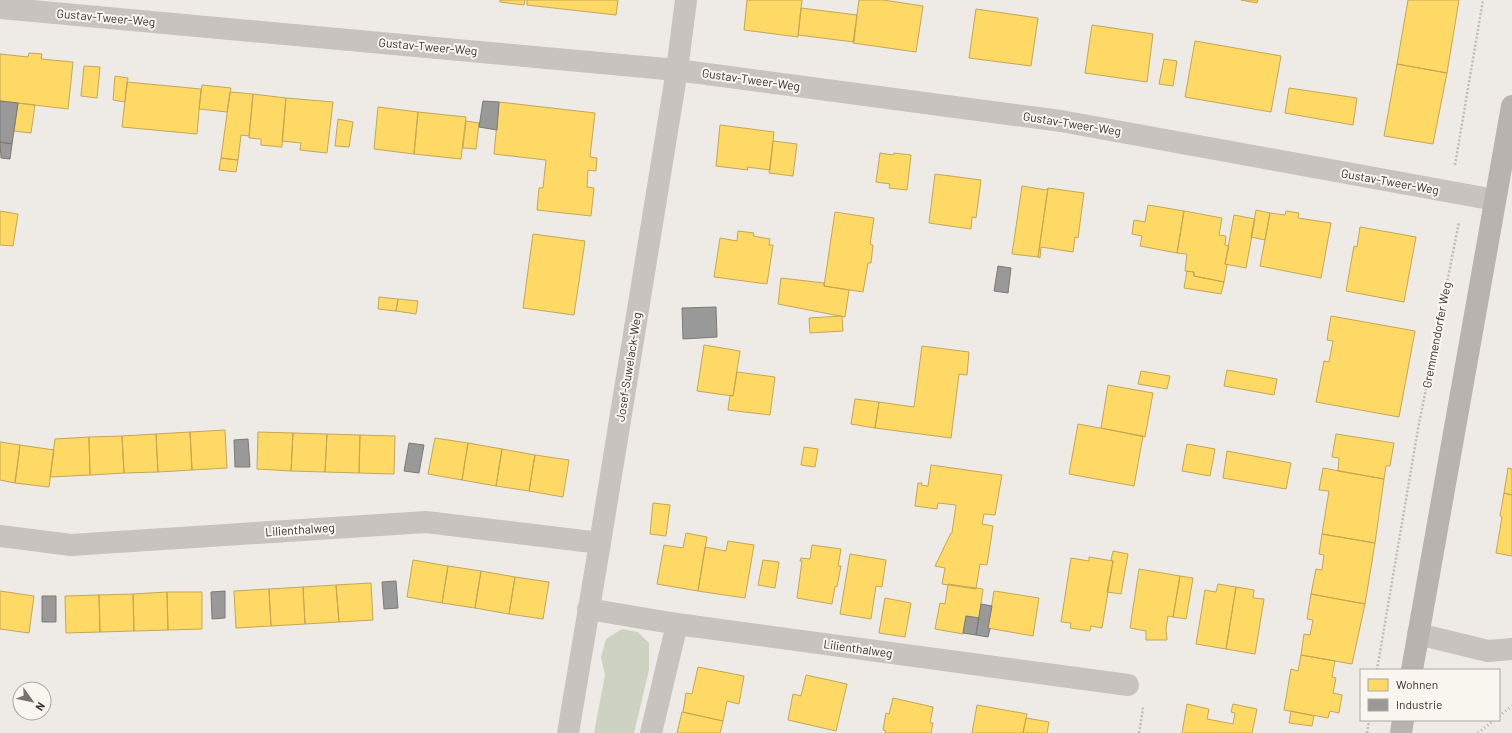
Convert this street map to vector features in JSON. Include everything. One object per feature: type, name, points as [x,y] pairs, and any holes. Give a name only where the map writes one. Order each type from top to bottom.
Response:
[{"type":"street","name":"Josef-Suwelack-Weg","points":[[568,733],[600,543],[686,0]]},
{"type":"street","name":"Gustav-Tweer-Weg","points":[[0,8],[676,70],[1061,121],[1459,195],[1495,200]]},
{"type":"street","points":[[1412,669],[1512,106]]},
{"type":"street","name":"Lilienthalweg","points":[[0,536],[71,544],[426,522],[600,543]]},
{"type":"street","name":"Lilienthalweg","points":[[588,609],[677,624],[1128,686]]},
{"type":"street","points":[[651,733],[677,624]]},
{"type":"street","points":[[1418,634],[1488,651],[1512,649]]},
{"type":"street","points":[[1401,733],[1403,721]]},
{"type":"path","name":"Gremmendorfer Weg","points":[[1378,669],[1418,429],[1459,226],[1459,195],[1454,161],[1483,0]]},
{"type":"path","points":[[1367,733],[1369,721]]},
{"type":"green space","points":[[622,629],[638,632],[649,643],[649,670],[634,733],[594,733],[605,675],[601,657],[606,639]]},
{"type":"building: Wohnen","points":[[500,0],[525,0],[524,5],[500,2]]},
{"type":"building: Wohnen","points":[[527,0],[618,0],[616,15],[527,5]]},
{"type":"building: Wohnen","points":[[747,0],[802,0],[798,37],[744,30]]},
{"type":"building: Wohnen","points":[[859,0],[883,0],[923,6],[916,52],[853,43]]},
{"type":"building: Wohnen","points":[[1241,0],[1258,0],[1257,3]]},
{"type":"building: Wohnen","points":[[1408,0],[1459,0],[1447,73],[1397,64]]},
{"type":"building: Wohnen","points":[[801,8],[857,15],[854,42],[798,35]]},
{"type":"building: Wohnen","points":[[976,9],[1038,18],[1031,66],[969,58]]},
{"type":"building: Wohnen","points":[[1092,25],[1153,34],[1147,82],[1085,73]]},
{"type":"building: Wohnen","points":[[1195,41],[1281,56],[1271,112],[1185,97]]},
{"type":"building: Wohnen","points":[[29,53],[42,54],[41,59],[73,62],[68,109],[0,101],[0,54],[28,57]]},
{"type":"building: Wohnen","points":[[1164,59],[1177,61],[1173,86],[1159,84]]},
{"type":"building: Wohnen","points":[[1397,64],[1447,73],[1433,144],[1384,136]]},
{"type":"building: Wohnen","points":[[84,66],[100,67],[97,98],[81,96]]},
{"type":"building: Wohnen","points":[[115,76],[128,78],[125,102],[113,100]]},
{"type":"building: Wohnen","points":[[127,82],[201,89],[197,134],[122,127]]},
{"type":"building: Wohnen","points":[[202,85],[231,88],[227,112],[199,109]]},
{"type":"building: Wohnen","points":[[1289,88],[1357,98],[1353,125],[1285,113]]},
{"type":"building: Wohnen","points":[[230,92],[253,94],[249,136],[241,135],[238,160],[221,158]]},
{"type":"building: Wohnen","points":[[253,94],[286,98],[282,147],[261,145],[261,139],[249,138]]},
{"type":"building: Wohnen","points":[[286,98],[333,102],[327,153],[300,150],[301,143],[282,141]]},
{"type":"building: Wohnen","points":[[499,102],[595,113],[590,157],[597,158],[596,171],[588,170],[587,187],[594,188],[591,216],[537,210],[539,188],[543,188],[546,160],[494,154]]},
{"type":"building: Wohnen","points":[[18,103],[35,105],[31,133],[14,131]]},
{"type":"building: Wohnen","points":[[378,107],[418,112],[414,154],[374,149]]},
{"type":"building: Wohnen","points":[[418,112],[466,117],[461,159],[414,154]]},
{"type":"building: Wohnen","points":[[338,119],[353,122],[349,147],[335,146]]},
{"type":"building: Wohnen","points":[[466,121],[479,123],[476,149],[463,148]]},
{"type":"building: Wohnen","points":[[720,125],[774,132],[770,170],[747,167],[748,170],[716,166]]},
{"type":"building: Wohnen","points":[[773,141],[797,144],[793,176],[769,173]]},
{"type":"building: Wohnen","points":[[880,153],[911,155],[907,190],[889,188],[890,184],[876,182]]},
{"type":"building: Wohnen","points":[[221,158],[238,160],[236,172],[219,170]]},
{"type":"building: Wohnen","points":[[935,174],[981,180],[976,218],[972,217],[971,229],[929,223]]},
{"type":"building: Wohnen","points":[[1022,186],[1046,190],[1048,188],[1038,257],[1012,254]]},
{"type":"building: Wohnen","points":[[1048,188],[1084,193],[1078,238],[1075,237],[1073,252],[1041,247],[1040,258],[1038,257]]},
{"type":"building: Wohnen","points":[[1148,205],[1184,211],[1177,253],[1140,246],[1142,236],[1132,234],[1134,220],[1145,222]]},
{"type":"building: Wohnen","points":[[1256,210],[1270,213],[1265,240],[1251,237]]},
{"type":"building: Wohnen","points":[[0,211],[18,214],[13,246],[0,245]]},
{"type":"building: Wohnen","points":[[1184,211],[1222,218],[1219,235],[1226,236],[1225,245],[1229,246],[1225,264],[1227,265],[1224,282],[1194,276],[1194,272],[1185,271],[1187,254],[1177,253]]},
{"type":"building: Wohnen","points":[[1286,211],[1299,213],[1298,218],[1331,223],[1321,278],[1260,266],[1270,213],[1285,215]]},
{"type":"building: Wohnen","points":[[835,212],[874,218],[870,244],[873,245],[871,263],[868,263],[863,292],[824,286]]},
{"type":"building: Wohnen","points":[[1234,215],[1255,219],[1246,268],[1225,264]]},
{"type":"building: Wohnen","points":[[1360,227],[1416,237],[1404,302],[1346,291],[1354,246],[1357,247]]},
{"type":"building: Wohnen","points":[[738,231],[754,233],[753,236],[770,239],[769,245],[773,245],[767,284],[714,277],[720,238],[737,241]]},
{"type":"building: Wohnen","points":[[533,234],[585,241],[574,315],[523,308]]},
{"type":"building: Wohnen","points":[[1187,271],[1194,272],[1194,276],[1224,282],[1221,294],[1184,288]]},
{"type":"building: Wohnen","points":[[781,278],[824,283],[824,286],[849,290],[845,317],[778,304]]},
{"type":"building: Wohnen","points":[[379,297],[398,299],[396,311],[378,309]]},
{"type":"building: Wohnen","points":[[398,299],[418,301],[416,314],[396,311]]},
{"type":"building: Wohnen","points":[[842,316],[843,331],[810,333],[809,318]]},
{"type":"building: Wohnen","points":[[1331,316],[1415,331],[1399,417],[1316,402],[1324,361],[1329,362],[1333,341],[1327,340]]},
{"type":"building: Wohnen","points":[[704,345],[740,351],[733,396],[697,391]]},
{"type":"building: Wohnen","points":[[922,346],[969,352],[967,375],[959,374],[951,438],[875,428],[879,402],[914,407]]},
{"type":"building: Wohnen","points":[[1227,370],[1277,379],[1274,395],[1224,386]]},
{"type":"building: Wohnen","points":[[1141,371],[1170,376],[1167,389],[1138,384]]},
{"type":"building: Wohnen","points":[[737,372],[775,377],[770,415],[728,410],[730,395],[733,396]]},
{"type":"building: Wohnen","points":[[1108,385],[1153,393],[1145,437],[1101,428]]},
{"type":"building: Wohnen","points":[[855,399],[879,402],[875,428],[851,424]]},
{"type":"building: Wohnen","points":[[1078,424],[1143,436],[1134,486],[1069,474]]},
{"type":"building: Wohnen","points":[[225,430],[227,468],[192,470],[190,432]]},
{"type":"building: Wohnen","points":[[190,432],[192,470],[158,472],[156,434]]},
{"type":"building: Wohnen","points":[[258,432],[293,433],[291,471],[257,469]]},
{"type":"building: Wohnen","points":[[293,433],[327,434],[325,472],[291,471]]},
{"type":"building: Wohnen","points":[[156,434],[158,472],[124,473],[122,436]]},
{"type":"building: Wohnen","points":[[327,434],[360,435],[359,473],[325,472]]},
{"type":"building: Wohnen","points":[[1336,434],[1394,443],[1390,466],[1386,466],[1384,479],[1338,471],[1339,458],[1332,457]]},
{"type":"building: Wohnen","points":[[360,435],[395,436],[394,474],[359,473]]},
{"type":"building: Wohnen","points":[[122,436],[124,473],[90,475],[89,437]]},
{"type":"building: Wohnen","points":[[89,437],[90,475],[50,477],[55,439]]},
{"type":"building: Wohnen","points":[[435,438],[468,443],[462,480],[428,474]]},
{"type":"building: Wohnen","points":[[0,442],[20,445],[15,483],[0,480]]},
{"type":"building: Wohnen","points":[[468,443],[502,449],[496,486],[462,480]]},
{"type":"building: Wohnen","points":[[1187,444],[1215,449],[1210,476],[1182,471]]},
{"type":"building: Wohnen","points":[[20,445],[54,450],[49,487],[15,483]]},
{"type":"building: Wohnen","points":[[804,447],[818,449],[815,467],[801,465]]},
{"type":"building: Wohnen","points":[[502,449],[535,455],[529,491],[496,486]]},
{"type":"building: Wohnen","points":[[1227,451],[1291,463],[1286,489],[1223,478]]},
{"type":"building: Wohnen","points":[[535,455],[569,460],[563,497],[529,491]]},
{"type":"building: Wohnen","points":[[931,465],[1002,475],[995,515],[984,514],[982,524],[993,526],[987,565],[980,564],[976,589],[942,584],[945,568],[935,566],[952,533],[956,505],[938,503],[937,509],[915,506],[918,483],[928,486]]},
{"type":"building: Wohnen","points":[[1323,468],[1384,479],[1375,543],[1322,534],[1329,491],[1319,490]]},
{"type":"building: Wohnen","points":[[1508,468],[1512,469],[1512,495],[1504,493]]},
{"type":"building: Wohnen","points":[[1504,493],[1512,495],[1512,556],[1496,553]]},
{"type":"building: Wohnen","points":[[653,503],[670,505],[666,536],[650,534]]},
{"type":"building: Wohnen","points":[[686,533],[707,537],[698,591],[657,584],[664,545],[683,548]]},
{"type":"building: Wohnen","points":[[1322,534],[1375,543],[1365,604],[1311,594],[1316,569],[1322,570],[1324,555],[1319,554]]},
{"type":"building: Wohnen","points":[[728,541],[754,545],[745,598],[698,591],[705,547],[726,551]]},
{"type":"building: Wohnen","points":[[812,545],[841,549],[838,566],[841,566],[837,587],[835,586],[832,604],[797,598],[802,561],[800,561],[801,558],[810,559]]},
{"type":"building: Wohnen","points":[[1113,551],[1128,554],[1121,594],[1107,592],[1113,561],[1111,560]]},
{"type":"building: Wohnen","points":[[850,554],[886,560],[882,587],[876,586],[871,619],[840,614]]},
{"type":"building: Wohnen","points":[[1089,557],[1113,561],[1102,628],[1091,626],[1090,631],[1070,628],[1071,623],[1061,622],[1071,558],[1089,561]]},
{"type":"building: Wohnen","points":[[413,560],[448,566],[442,603],[407,597]]},
{"type":"building: Wohnen","points":[[763,560],[779,562],[775,588],[758,585]]},
{"type":"building: Wohnen","points":[[448,566],[481,571],[475,608],[442,603]]},
{"type":"building: Wohnen","points":[[1139,569],[1180,576],[1173,617],[1168,616],[1166,629],[1167,640],[1146,640],[1146,631],[1130,628]]},
{"type":"building: Wohnen","points":[[481,571],[515,577],[509,614],[475,608]]},
{"type":"building: Wohnen","points":[[1180,576],[1193,578],[1186,619],[1173,617]]},
{"type":"building: Wohnen","points":[[515,577],[549,582],[543,619],[509,614]]},
{"type":"building: Wohnen","points":[[371,583],[373,620],[339,622],[336,585]]},
{"type":"building: Wohnen","points":[[948,584],[983,589],[979,618],[966,616],[963,634],[935,629],[940,603],[945,604]]},
{"type":"building: Wohnen","points":[[1218,584],[1236,587],[1226,649],[1196,644],[1205,590],[1216,592]]},
{"type":"building: Wohnen","points":[[336,585],[339,622],[305,624],[303,587]]},
{"type":"building: Wohnen","points":[[303,587],[305,624],[271,626],[269,589]]},
{"type":"building: Wohnen","points":[[1236,587],[1254,590],[1253,598],[1264,599],[1255,654],[1226,649]]},
{"type":"building: Wohnen","points":[[269,589],[271,626],[236,628],[234,591]]},
{"type":"building: Wohnen","points":[[0,591],[34,596],[29,633],[0,629]]},
{"type":"building: Wohnen","points":[[994,591],[1039,598],[1033,636],[988,628]]},
{"type":"building: Wohnen","points":[[167,592],[202,592],[202,629],[168,630]]},
{"type":"building: Wohnen","points":[[167,592],[168,630],[134,631],[133,594]]},
{"type":"building: Wohnen","points":[[133,594],[134,631],[100,632],[99,595]]},
{"type":"building: Wohnen","points":[[1311,594],[1365,604],[1352,664],[1301,655],[1304,634],[1310,635],[1313,620],[1307,619]]},
{"type":"building: Wohnen","points":[[99,595],[100,632],[66,633],[65,596]]},
{"type":"building: Wohnen","points":[[885,598],[911,603],[905,637],[879,633]]},
{"type":"building: Wohnen","points":[[1301,655],[1335,661],[1332,677],[1336,678],[1333,693],[1342,695],[1339,713],[1330,711],[1328,718],[1284,710],[1291,669],[1298,671]]},
{"type":"building: Wohnen","points":[[698,667],[744,676],[739,704],[727,701],[723,721],[683,712],[686,693],[692,694]]},
{"type":"building: Wohnen","points":[[806,675],[847,684],[836,731],[788,720],[793,694],[801,696]]},
{"type":"building: Wohnen","points":[[893,698],[933,707],[930,723],[933,723],[931,733],[885,733],[886,731],[883,730],[886,713],[889,714]]},
{"type":"building: Wohnen","points":[[1187,704],[1209,709],[1207,719],[1233,724],[1235,713],[1231,712],[1233,704],[1257,709],[1252,733],[1182,733]]},
{"type":"building: Wohnen","points":[[977,705],[1027,714],[1023,733],[972,733]]},
{"type":"building: Wohnen","points":[[1291,711],[1314,716],[1312,726],[1289,723]]},
{"type":"building: Wohnen","points":[[682,712],[723,721],[720,733],[677,733]]},
{"type":"building: Wohnen","points":[[1026,718],[1049,722],[1047,733],[1023,733]]},
{"type":"building: Industrie","points":[[0,101],[18,103],[12,144],[0,142]]},
{"type":"building: Industrie","points":[[483,101],[499,102],[497,130],[479,127]]},
{"type":"building: Industrie","points":[[0,142],[12,144],[10,159],[1,158]]},
{"type":"building: Industrie","points":[[998,266],[1011,268],[1008,293],[994,291]]},
{"type":"building: Industrie","points":[[716,307],[717,337],[683,339],[682,308]]},
{"type":"building: Industrie","points":[[248,439],[250,467],[235,467],[234,440]]},
{"type":"building: Industrie","points":[[409,443],[424,445],[419,473],[404,471]]},
{"type":"building: Industrie","points":[[396,581],[398,608],[384,609],[382,582]]},
{"type":"building: Industrie","points":[[225,591],[225,618],[212,619],[211,592]]},
{"type":"building: Industrie","points":[[42,596],[56,596],[56,622],[42,622]]},
{"type":"building: Industrie","points":[[981,604],[992,606],[988,637],[976,635]]},
{"type":"building: Industrie","points":[[966,616],[979,618],[976,635],[963,633]]},
{"type":"railway","points":[[1500,715],[1512,706]]},
{"type":"railway","points":[[1478,733],[1493,721]]}]
